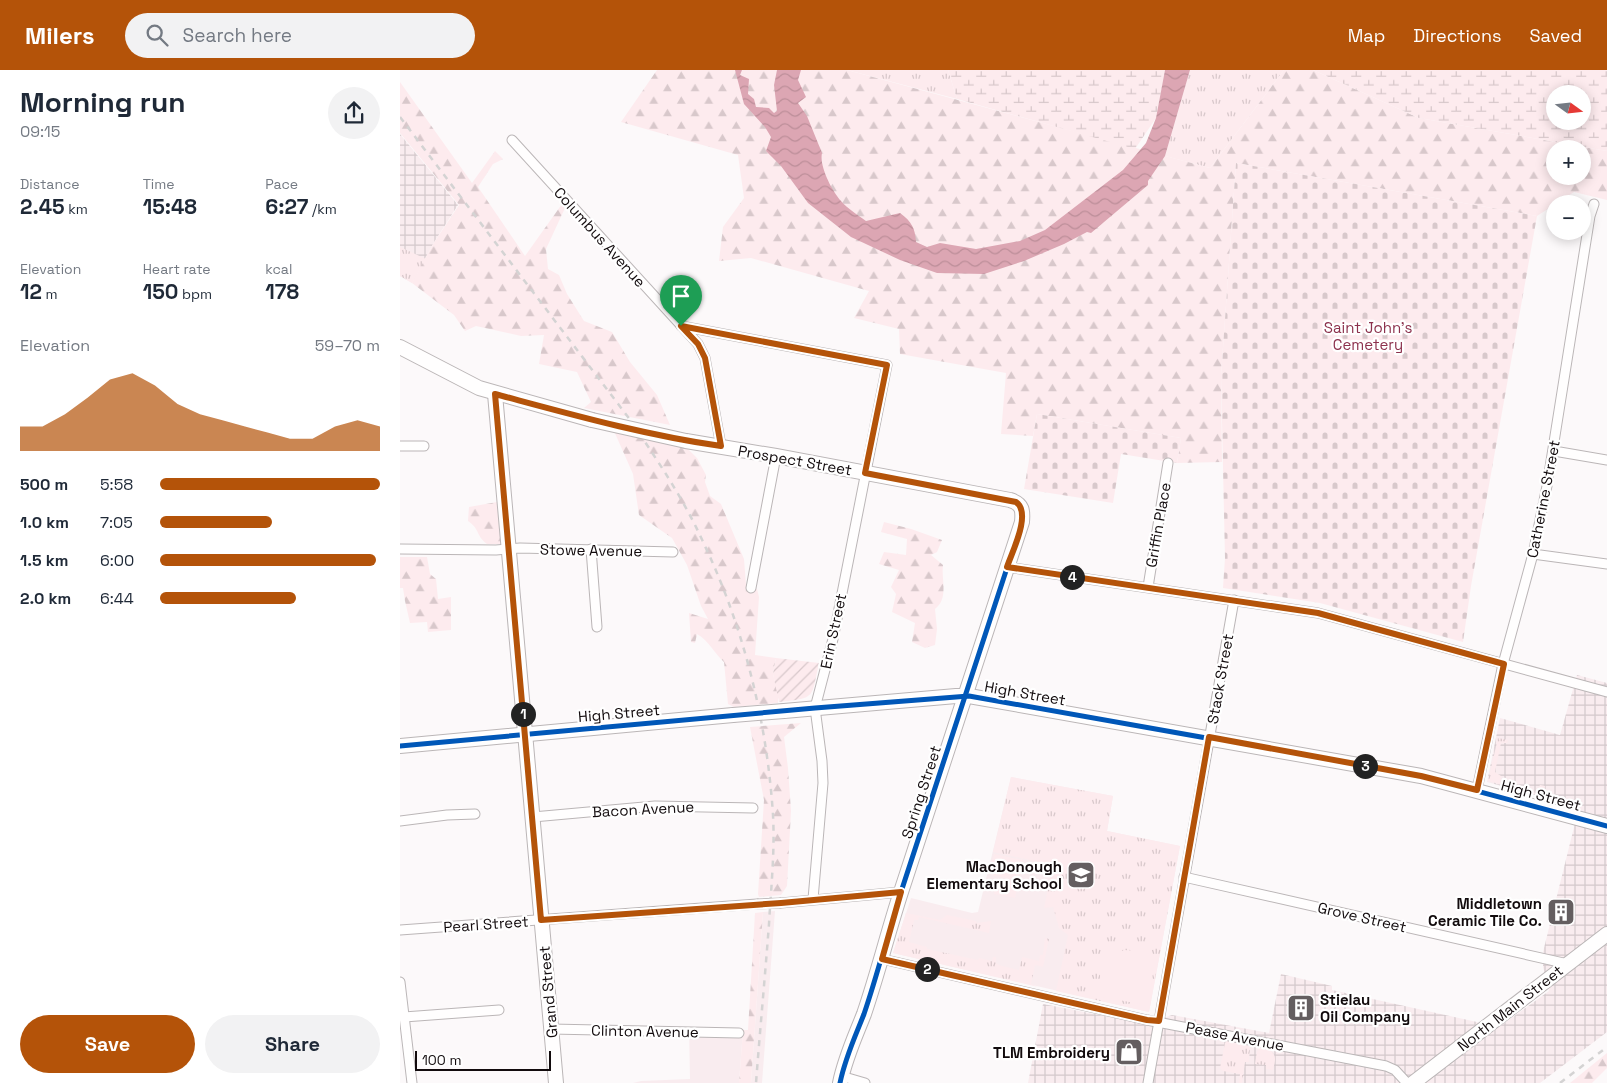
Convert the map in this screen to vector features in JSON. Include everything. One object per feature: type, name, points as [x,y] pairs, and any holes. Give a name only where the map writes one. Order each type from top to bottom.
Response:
[{"type":"street","name":"Columbus Avenue","points":[[512,140],[698,344],[705,358],[721,446]]},
{"type":"street","name":"Catherine Street","points":[[1477,790],[1504,664],[1533,554],[1554,450],[1590,216],[1594,204]]},
{"type":"street","name":"Erin Street","points":[[681,326],[887,365],[833,639],[815,708],[823,783],[813,899]]},
{"type":"street","name":"Prospect Street","points":[[400,348],[463,381],[495,394],[592,420],[686,441],[1010,500],[1016,502],[1022,508]]},
{"type":"street","name":"Grand Street","points":[[495,394],[556,1083]]},
{"type":"street","points":[[400,446],[424,446]]},
{"type":"street","points":[[1554,450],[1607,460]]},
{"type":"street","points":[[751,588],[776,456]]},
{"type":"street","name":"Griffin Place","points":[[1148,588],[1168,463]]},
{"type":"street","name":"Spring Street","points":[[841,1080],[849,1049],[864,1013],[882,959],[901,892],[1022,522],[1022,508]]},
{"type":"street","name":"Stowe Avenue","points":[[400,549],[591,549],[673,552]]},
{"type":"street","points":[[591,549],[597,627]]},
{"type":"street","points":[[1533,554],[1607,564]]},
{"type":"street","points":[[1007,567],[1318,613],[1607,692]]},
{"type":"street","name":"Stack Street","points":[[1148,1083],[1234,600]]},
{"type":"street","name":"High Street","points":[[400,746],[732,715],[965,696],[1209,737],[1421,776],[1607,826]]},
{"type":"street","name":"Bacon Avenue","points":[[533,817],[655,806],[753,808]]},
{"type":"street","points":[[400,822],[447,815],[475,814]]},
{"type":"street","name":"Grove Street","points":[[1184,877],[1568,964]]},
{"type":"street","name":"Pearl Street","points":[[400,930],[781,903],[901,892]]},
{"type":"street","name":"North Main Street","points":[[1413,1083],[1607,934]]},
{"type":"street","name":"Pease Avenue","points":[[882,959],[1147,1020],[1386,1066],[1395,1070],[1407,1083]]},
{"type":"street","points":[[400,982],[412,1083]]},
{"type":"street","points":[[404,1017],[499,1010]]},
{"type":"street","name":"Clinton Avenue","points":[[551,1029],[739,1033]]},
{"type":"street","points":[[841,1080],[864,1083]]},
{"type":"shaded area","points":[[400,134],[458,205],[433,244],[412,283],[400,276]]},
{"type":"shaded area","points":[[1577,675],[1607,683],[1607,1032],[1540,1083],[1028,1083],[1043,1004],[1146,1024],[1172,1015],[1269,1033],[1281,974],[1332,986],[1332,990],[1477,1022],[1492,1032],[1549,991],[1543,967],[1543,952],[1579,807],[1487,782],[1500,718],[1560,735]]},
{"type":"shaded area","name":"MacDonough Elementary School","points":[[1011,777],[1113,796],[1107,831],[1180,846],[1149,1012],[893,953],[911,898],[972,913],[978,912]]},
{"type":"shaded area","points":[[775,911],[762,1083],[751,1083],[763,912]]},
{"type":"shaded area","points":[[689,1027],[743,1030],[739,1083],[633,1083],[690,1079]]},
{"type":"green space","points":[[657,70],[847,70],[1210,168],[1284,70],[1313,70],[1419,118],[1546,140],[1546,185],[1591,185],[1591,148],[1607,151],[1607,200],[1574,192],[1569,195],[1546,195],[1546,210],[1537,216],[1236,163],[1221,376],[1222,462],[1177,463],[1181,438],[1037,414],[1033,436],[1001,434],[1006,373],[900,354],[899,329],[854,318],[869,291],[751,258],[719,261],[723,227],[744,198],[738,155],[621,122]]},
{"type":"green space","points":[[847,70],[948,70],[957,99]]},
{"type":"green space","points":[[948,70],[1165,70],[1156,118],[1135,149],[957,99]]},
{"type":"green space","points":[[1190,70],[1284,70],[1210,168],[1165,156]]},
{"type":"green space","points":[[1313,70],[1607,70],[1607,151],[1591,148],[1591,140],[1546,140],[1419,118]]},
{"type":"green space","points":[[400,82],[472,183],[495,151],[503,159],[493,164],[478,187],[525,256],[562,204],[565,208],[546,249],[548,269],[559,275],[567,294],[584,321],[612,332],[630,362],[657,395],[670,425],[584,408],[591,402],[577,372],[539,364],[544,335],[521,336],[476,326],[465,331],[454,315],[412,283],[433,244],[459,205],[400,133]]},
{"type":"green space","name":"Saint John's Cemetery","points":[[1236,163],[1537,216],[1471,586],[1463,642],[1320,603],[1223,588],[1225,558],[1221,376]]},
{"type":"green space","points":[[400,247],[426,259],[412,283],[400,276]]},
{"type":"green space","points":[[1037,414],[1181,438],[1177,463],[1121,454],[1113,503],[1024,489]]},
{"type":"green space","points":[[614,431],[686,447],[697,458],[706,475],[705,482],[710,496],[721,504],[744,559],[746,585],[757,589],[759,597],[755,655],[776,658],[773,674],[778,694],[778,703],[734,707],[728,704],[724,662],[705,640],[697,634],[695,643],[691,642],[689,613],[708,619],[701,606],[687,565],[672,538],[639,515],[633,474]]},
{"type":"green space","points":[[497,502],[501,544],[487,544],[468,521],[469,507]]},
{"type":"green space","points":[[884,522],[942,540],[937,552],[931,555],[943,565],[942,600],[935,609],[937,629],[935,645],[925,648],[912,642],[915,623],[892,612],[896,594],[891,587],[899,570],[879,564],[884,552],[906,555],[907,539],[881,532]]},
{"type":"green space","points":[[400,557],[427,557],[430,574],[436,579],[438,599],[451,597],[451,630],[428,632],[427,622],[410,623],[403,588],[400,588]]},
{"type":"green space","points":[[776,658],[819,663],[813,690],[810,694],[800,699],[779,702],[773,674]]},
{"type":"green space","points":[[801,723],[784,737],[791,811],[787,886],[781,895],[759,897],[764,800],[750,727]]},
{"type":"green space","points":[[1498,738],[1508,740],[1507,743],[1501,743],[1495,772],[1501,776],[1500,783],[1536,793],[1540,785],[1545,786],[1543,796],[1488,781]]},
{"type":"green space","name":"MacDonough Elementary School","points":[[1011,777],[1113,796],[1107,831],[1180,846],[1149,1012],[1056,991],[1068,935],[1059,928],[1053,907],[1044,908],[1053,865],[993,852]]},
{"type":"green space","points":[[994,854],[1023,860],[1018,881],[989,874]]},
{"type":"green space","points":[[997,879],[1018,884],[1015,898],[994,894]]},
{"type":"green space","points":[[763,912],[751,1083],[739,1083],[743,1030],[748,1030],[755,913]]},
{"type":"green space","points":[[906,913],[940,920],[947,915],[976,921],[977,923],[991,921],[989,933],[919,917],[918,920],[914,920],[909,942],[927,947],[927,949],[978,960],[979,958],[992,961],[993,957],[996,957],[996,963],[999,965],[1019,970],[1022,957],[1039,961],[1040,955],[1043,955],[1045,938],[1049,939],[1043,967],[1035,965],[1031,984],[1038,987],[893,953]]},
{"type":"green space","points":[[1124,950],[1138,951],[1149,959],[1153,973],[1148,1002],[1140,1004],[1103,997],[1100,974],[1104,963],[1115,954]]},
{"type":"green space","points":[[1227,1041],[1250,1046],[1249,1062],[1245,1062],[1242,1083],[1239,1083],[1240,1074],[1223,1071],[1220,1068]]},
{"type":"green space","points":[[1260,1048],[1274,1054],[1273,1070],[1266,1069],[1266,1065],[1255,1064],[1257,1052]]},
{"type":"green space","points":[[1607,1053],[1607,1068],[1592,1083],[1570,1083]]},
{"type":"water","points":[[735,70],[742,70],[740,75],[749,79],[748,94],[754,99],[756,107],[769,108],[774,113],[777,111],[774,85],[777,70],[801,70],[798,80],[806,97],[798,103],[807,116],[822,153],[822,165],[830,185],[841,201],[853,212],[866,221],[900,213],[912,226],[916,242],[927,247],[940,243],[976,249],[1020,241],[1045,230],[1123,170],[1146,143],[1156,118],[1165,70],[1190,70],[1165,156],[1148,181],[1148,185],[1091,233],[1087,232],[1024,261],[984,274],[937,273],[900,260],[851,237],[808,203],[781,166],[766,151],[771,137],[765,127],[744,104]]},
{"type":"railway","points":[[400,117],[628,417],[649,448],[679,495],[696,527],[731,609],[742,642],[759,711],[770,780],[773,815],[772,883],[756,1083]]},
{"type":"railway","points":[[1560,1083],[1607,1047]]},
{"type":"cycle path","points":[[840,1083],[847,1056],[869,999],[901,892],[1022,522],[1022,508]]},
{"type":"cycle path","points":[[400,746],[815,708],[969,696],[1421,776],[1607,826]]},
{"type":"place","name":"MacDonough Elementary School","points":[[1081,875]]},
{"type":"place","name":"Middletown Ceramic Tile Co.","points":[[1561,912]]},
{"type":"place","name":"Stielau Oil Company","points":[[1301,1008]]},
{"type":"place","name":"TLM Embroidery","points":[[1129,1052]]},
{"type":"route","points":[[681,326],[887,365],[865,473],[1016,502],[1023,511],[1022,522],[1007,567],[1318,613],[1504,664],[1477,790],[1421,776],[1209,737],[1159,1021],[1147,1020],[882,959],[901,892],[781,903],[541,920],[495,394],[631,429],[686,441],[721,446],[705,358],[698,344],[681,326]]}]
